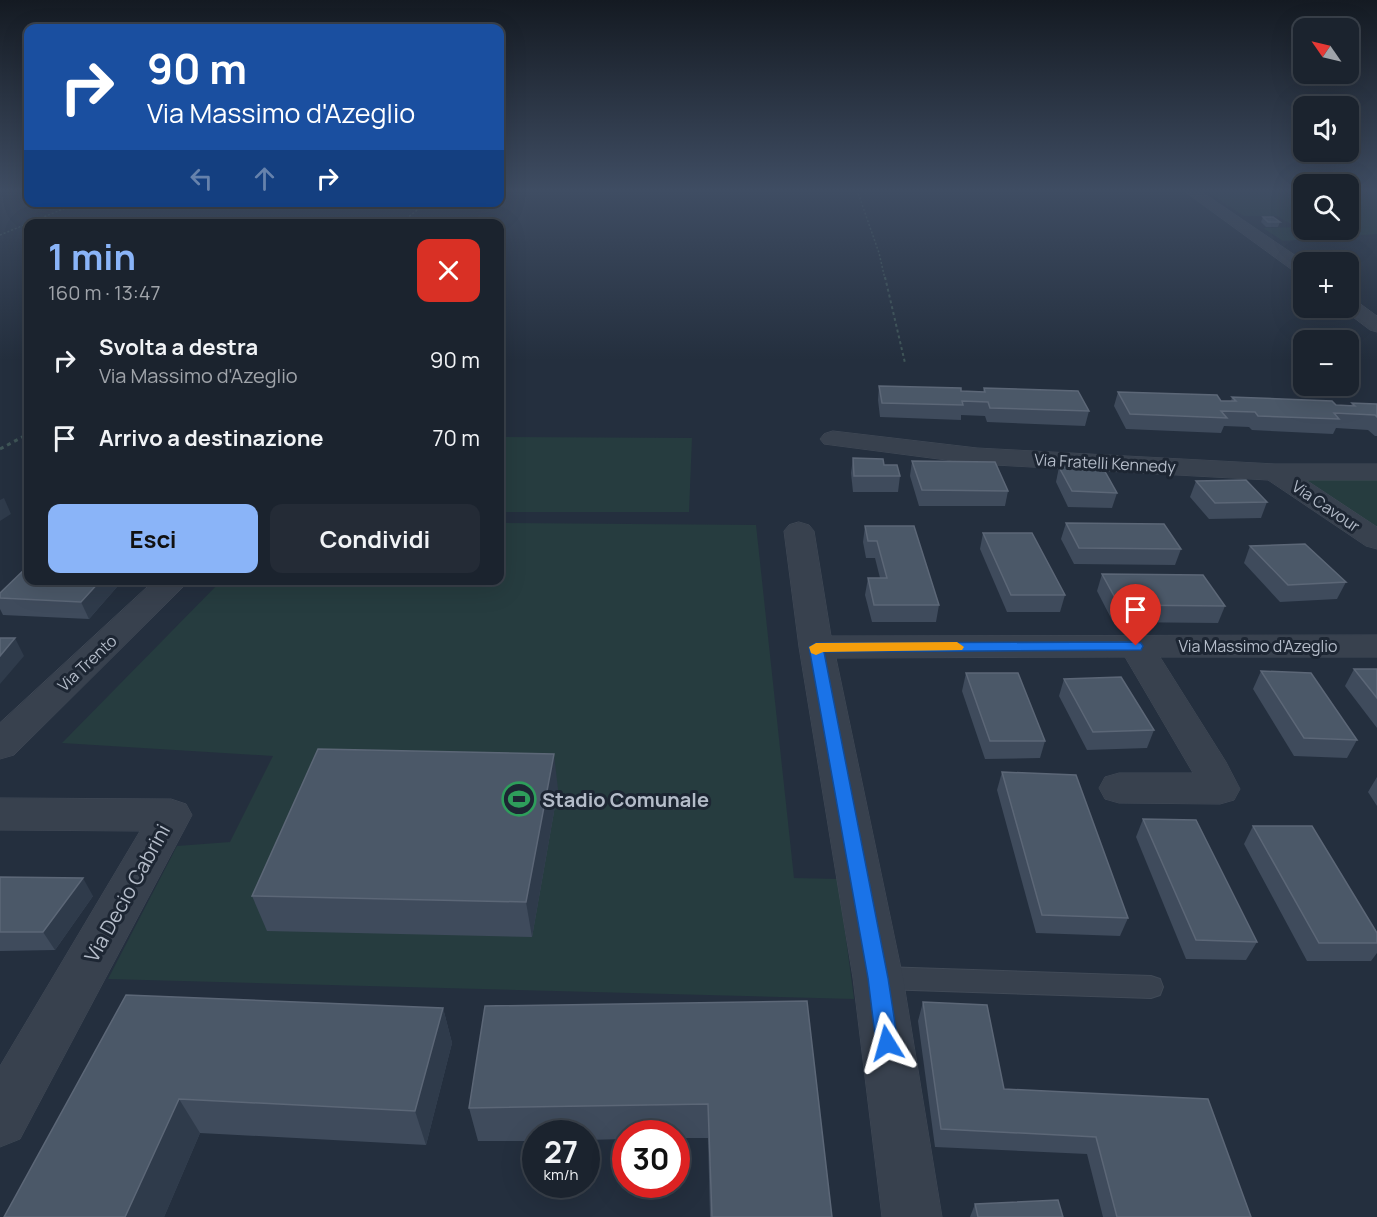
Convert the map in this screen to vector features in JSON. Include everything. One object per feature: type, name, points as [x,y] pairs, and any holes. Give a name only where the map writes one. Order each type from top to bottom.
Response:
[{"type":"street","points":[[1274,247],[1293,261]]},
{"type":"street","points":[[1359,312],[1377,326]]},
{"type":"street","name":"Via Fratelli Kennedy","points":[[833,439],[977,456],[1275,472],[1377,472]]},
{"type":"street","name":"Via Cavour","points":[[1275,472],[1377,540]]},
{"type":"street","points":[[799,531],[816,647],[878,978],[912,1217]]},
{"type":"street","name":"Via Trento","points":[[0,745],[169,585]]},
{"type":"street","points":[[1119,788],[1220,789],[1136,646]]},
{"type":"street","name":"Via Massimo d'Azeglio","points":[[816,647],[1377,646]]},
{"type":"street","name":"Via Decio Cabrini","points":[[0,814],[171,815],[0,1119]]},
{"type":"lane","points":[[878,978],[1151,987]]},
{"type":"path","points":[[877,247],[905,363]]},
{"type":"path","points":[[0,449],[24,436]]},
{"type":"green space","points":[[504,437],[692,438],[689,512],[504,512]]},
{"type":"green space","points":[[1284,474],[1377,476],[1377,535]]},
{"type":"green space","name":"Stadio Comunale","points":[[504,523],[756,525],[794,878],[838,879],[854,999],[108,979],[177,846],[230,842],[273,756],[62,743],[217,585],[504,585]]},
{"type":"building","points":[[879,386],[961,388],[961,391],[985,392],[984,388],[1078,391],[1089,411],[990,408],[988,402],[962,401],[963,405],[882,403]]},
{"type":"building","points":[[1118,392],[1217,395],[1221,401],[1236,401],[1232,397],[1332,401],[1336,405],[1355,406],[1352,403],[1377,404],[1377,417],[1375,415],[1334,413],[1339,419],[1258,416],[1255,412],[1221,411],[1227,418],[1130,414]]},
{"type":"building","points":[[853,458],[883,459],[884,465],[897,465],[900,476],[854,476]]},
{"type":"building","points":[[912,461],[995,462],[1008,491],[922,490]]},
{"type":"building","points":[[1059,467],[1103,468],[1117,493],[1072,491]]},
{"type":"building","points":[[1246,480],[1267,502],[1215,503],[1196,481]]},
{"type":"building","points":[[1066,523],[1164,524],[1181,549],[1079,548]]},
{"type":"building","points":[[865,526],[914,526],[939,605],[874,605],[868,578],[887,578],[877,541],[868,541]]},
{"type":"building","points":[[983,533],[1032,533],[1065,595],[1011,595]]},
{"type":"building","points":[[1305,544],[1346,582],[1288,585],[1250,546]]},
{"type":"building","points":[[24,570],[24,585],[96,585],[81,602],[0,598],[0,593]]},
{"type":"building","points":[[1102,574],[1203,575],[1225,606],[1119,605]]},
{"type":"building","points":[[0,638],[15,638],[0,656]]},
{"type":"building","points":[[1354,669],[1377,669],[1377,698]]},
{"type":"building","points":[[1261,671],[1311,673],[1357,740],[1304,738]]},
{"type":"building","points":[[966,673],[1018,673],[1045,741],[990,741]]},
{"type":"building","points":[[1121,677],[1154,730],[1093,732],[1064,679]]},
{"type":"building","points":[[318,749],[554,754],[526,902],[252,896]]},
{"type":"building","points":[[1002,772],[1076,775],[1128,918],[1042,915]]},
{"type":"building","points":[[1143,819],[1196,820],[1257,942],[1196,940]]},
{"type":"building","points":[[1253,826],[1312,826],[1377,933],[1377,943],[1319,943]]},
{"type":"building","points":[[0,877],[83,878],[43,932],[0,932]]},
{"type":"building","points":[[126,995],[443,1008],[415,1111],[179,1099],[125,1217],[4,1217]]},
{"type":"building","points":[[807,1001],[832,1217],[712,1217],[708,1104],[469,1108],[485,1006]]},
{"type":"building","points":[[923,1002],[987,1005],[1004,1089],[1208,1099],[1251,1217],[1117,1217],[1096,1137],[941,1129]]},
{"type":"building","points":[[1058,1200],[1063,1217],[978,1217],[975,1204]]},
{"type":"slow traffic","points":[[816,650],[816,647],[957,647]]},
{"type":"place","name":"Stadio Comunale","points":[[519,799]]},
{"type":"route","points":[[887,1043],[878,978],[816,647],[1136,646]]}]
